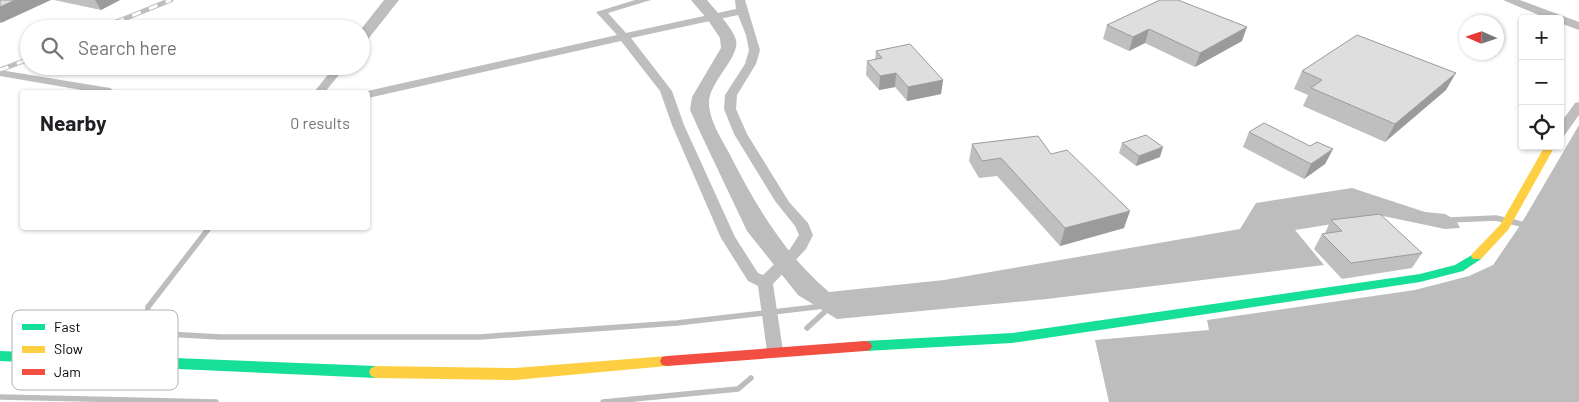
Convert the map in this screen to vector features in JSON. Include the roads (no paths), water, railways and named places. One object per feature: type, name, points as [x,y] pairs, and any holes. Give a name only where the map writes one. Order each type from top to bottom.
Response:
[{"type":"street","points":[[370,30],[394,0]]},
{"type":"street","points":[[646,0],[601,12],[634,48],[666,91],[678,125],[728,238],[754,277],[768,284]]},
{"type":"street","points":[[370,94],[724,13],[740,5],[754,44],[753,59],[738,81],[730,108],[737,126],[785,206],[805,228],[806,238],[802,246],[768,284],[775,352]]},
{"type":"street","points":[[0,73],[98,90]]},
{"type":"street","points":[[321,90],[333,75]]},
{"type":"street","points":[[1564,127],[1579,106]]},
{"type":"street","points":[[178,364],[411,374],[516,374],[775,352],[1012,338],[1420,278],[1462,267],[1483,251],[1503,230],[1548,150]]},
{"type":"waterway","points":[[370,22],[387,0]]},
{"type":"waterway","points":[[1449,220],[1496,218],[1521,224]]},
{"type":"waterway","points":[[148,310],[207,230]]},
{"type":"waterway","points":[[178,335],[220,337],[480,337],[677,323],[824,306]]},
{"type":"waterway","points":[[807,328],[830,307]]},
{"type":"waterway","points":[[603,402],[738,389],[751,378]]},
{"type":"waterway","points":[[0,397],[216,402]]},
{"type":"railway","points":[[121,20],[171,0]]},
{"type":"railway","points":[[0,70],[20,62]]}]
